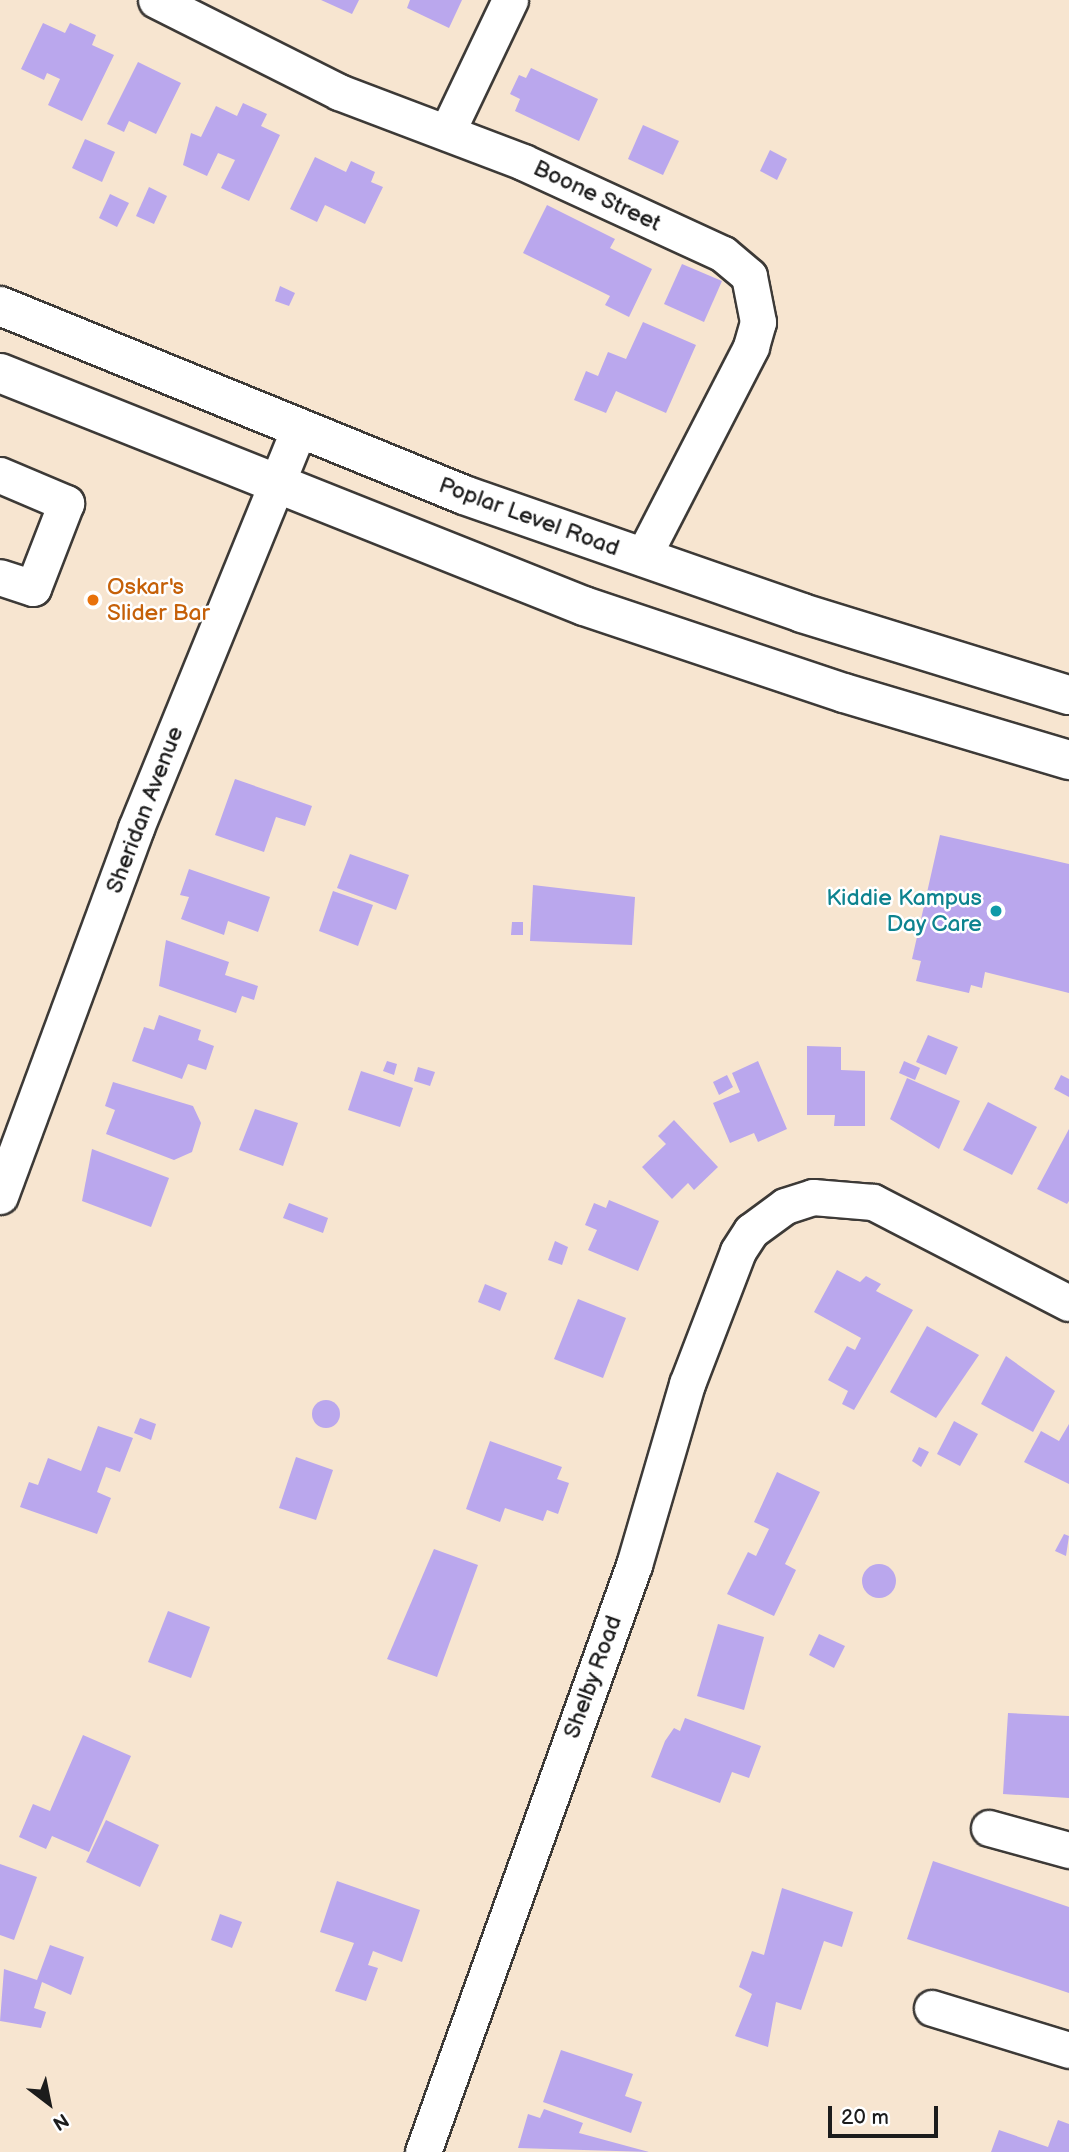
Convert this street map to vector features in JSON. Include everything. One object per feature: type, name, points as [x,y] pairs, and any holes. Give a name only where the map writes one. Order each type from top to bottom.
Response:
[{"type":"main road","name":"Poplar Level Road","points":[[0,306],[299,428],[642,558],[1069,695]]},
{"type":"main road","points":[[0,373],[275,485],[707,650],[1069,760]]},
{"type":"street","name":"Boone Street","points":[[156,0],[339,92],[448,130],[723,254],[748,276],[758,322],[751,347],[642,558]]},
{"type":"street","points":[[448,130],[510,0]]},
{"type":"street","name":"Sheridan Avenue","points":[[0,1196],[136,828],[299,428]]},
{"type":"street","points":[[0,475],[66,503],[33,588],[0,577]]},
{"type":"street","name":"Shelby Road","points":[[423,2152],[634,1564],[692,1371],[738,1251],[774,1212],[813,1197],[873,1202],[1069,1303]]},
{"type":"street","points":[[989,1828],[1069,1850]]},
{"type":"street","points":[[932,2008],[1069,2050]]},
{"type":"building","points":[[321,0],[359,0],[352,14]]},
{"type":"building","points":[[410,0],[462,0],[449,28],[407,8]]},
{"type":"building","points":[[43,23],[65,33],[70,23],[96,35],[92,45],[114,55],[82,121],[48,105],[60,79],[47,73],[44,80],[21,69]]},
{"type":"building","points":[[138,62],[181,83],[156,134],[129,121],[124,132],[107,124]]},
{"type":"building","points":[[531,68],[598,99],[579,141],[515,111],[520,99],[510,94],[519,75],[526,78]]},
{"type":"building","points":[[243,103],[267,114],[261,126],[280,135],[249,201],[221,188],[235,160],[218,153],[207,176],[183,165],[191,133],[201,137],[216,106],[237,116]]},
{"type":"building","points":[[643,125],[679,141],[663,175],[628,159]]},
{"type":"building","points":[[85,139],[115,152],[102,182],[72,168]]},
{"type":"building","points":[[770,150],[787,159],[777,180],[760,171]]},
{"type":"building","points":[[315,157],[346,172],[351,161],[375,172],[371,182],[383,187],[365,224],[325,205],[317,222],[290,209]]},
{"type":"building","points":[[149,187],[167,196],[154,224],[136,216]]},
{"type":"building","points":[[110,194],[129,203],[117,227],[99,218]]},
{"type":"building","points":[[547,205],[615,239],[610,248],[652,269],[629,317],[605,305],[610,296],[523,253]]},
{"type":"building","points":[[682,264],[722,281],[704,322],[664,304]]},
{"type":"building","points":[[280,286],[295,293],[289,306],[275,301]]},
{"type":"building","points":[[643,322],[696,345],[666,413],[616,391],[606,413],[574,400],[586,371],[598,376],[608,352],[626,359]]},
{"type":"building","points":[[235,779],[312,806],[305,826],[276,817],[264,852],[215,835]]},
{"type":"building","name":"Kiddie Kampus Day Care","points":[[940,835],[1069,864],[1069,993],[985,972],[982,988],[971,985],[969,993],[916,981],[921,961],[912,959]]},
{"type":"building","points":[[350,854],[409,875],[396,910],[337,888]]},
{"type":"building","points":[[189,869],[270,897],[258,932],[228,921],[224,935],[181,919],[189,897],[180,895]]},
{"type":"building","points":[[533,885],[635,897],[632,945],[530,941]]},
{"type":"building","points":[[333,891],[373,905],[358,946],[319,931]]},
{"type":"building","points":[[512,922],[523,922],[523,935],[511,935]]},
{"type":"building","points":[[166,940],[229,962],[225,975],[258,986],[254,1000],[242,996],[236,1013],[159,986]]},
{"type":"building","points":[[159,1015],[201,1030],[198,1040],[214,1046],[206,1070],[188,1064],[182,1079],[132,1061],[144,1027],[154,1030]]},
{"type":"building","points":[[928,1035],[958,1047],[946,1075],[916,1062]]},
{"type":"building","points":[[807,1046],[841,1047],[841,1070],[865,1071],[865,1126],[834,1126],[835,1115],[807,1115]]},
{"type":"building","points":[[387,1061],[397,1064],[394,1075],[383,1071]]},
{"type":"building","points":[[758,1061],[787,1129],[758,1142],[754,1133],[730,1143],[713,1103],[740,1092],[732,1073]]},
{"type":"building","points":[[904,1061],[920,1068],[915,1080],[899,1073]]},
{"type":"building","points":[[418,1067],[435,1072],[430,1086],[414,1081]]},
{"type":"building","points":[[361,1071],[413,1088],[400,1127],[348,1110]]},
{"type":"building","points":[[727,1075],[733,1087],[719,1095],[713,1082]]},
{"type":"building","points":[[1061,1075],[1069,1079],[1069,1097],[1054,1089]]},
{"type":"building","points":[[907,1078],[960,1101],[939,1149],[890,1119]]},
{"type":"building","points":[[113,1082],[193,1106],[201,1123],[192,1152],[174,1160],[106,1134],[115,1110],[105,1106]]},
{"type":"building","points":[[988,1102],[1037,1127],[1012,1175],[963,1150]]},
{"type":"building","points":[[255,1109],[298,1123],[283,1166],[239,1150]]},
{"type":"building","points":[[674,1120],[718,1167],[694,1190],[688,1183],[672,1199],[642,1167],[666,1144],[658,1136]]},
{"type":"building","points":[[1069,1129],[1069,1201],[1067,1204],[1037,1189]]},
{"type":"building","points":[[92,1149],[169,1178],[151,1227],[82,1201]]},
{"type":"building","points":[[609,1200],[659,1221],[638,1271],[588,1250],[597,1230],[585,1225],[594,1203],[606,1208]]},
{"type":"building","points":[[289,1203],[328,1218],[323,1233],[283,1218]]},
{"type":"building","points":[[555,1241],[568,1247],[562,1265],[548,1260]]},
{"type":"building","points":[[837,1270],[860,1282],[866,1276],[881,1284],[876,1291],[913,1310],[854,1410],[842,1404],[848,1391],[828,1380],[847,1346],[855,1350],[861,1338],[814,1312]]},
{"type":"building","points":[[485,1284],[507,1293],[500,1311],[478,1302]]},
{"type":"building","points":[[578,1299],[626,1318],[603,1378],[554,1359]]},
{"type":"building","points":[[927,1326],[979,1355],[936,1418],[890,1392]]},
{"type":"building","points":[[1006,1356],[1055,1391],[1033,1432],[981,1404]]},
{"type":"building","points":[[326,1400],[336,1404],[340,1414],[336,1424],[326,1428],[316,1424],[312,1414],[316,1404]]},
{"type":"building","points":[[140,1418],[156,1424],[151,1440],[134,1433]]},
{"type":"building","points":[[954,1421],[978,1434],[960,1466],[937,1454]]},
{"type":"building","points":[[1069,1424],[1069,1484],[1024,1462],[1041,1431],[1059,1441]]},
{"type":"building","points":[[98,1426],[133,1438],[120,1472],[106,1467],[97,1492],[111,1498],[97,1534],[20,1507],[29,1482],[38,1485],[48,1458],[81,1471]]},
{"type":"building","points":[[490,1441],[562,1467],[557,1479],[569,1483],[558,1514],[547,1510],[543,1521],[505,1508],[500,1522],[466,1509]]},
{"type":"building","points":[[919,1447],[929,1452],[921,1467],[912,1461]]},
{"type":"building","points":[[296,1457],[333,1470],[316,1520],[279,1508]]},
{"type":"building","points":[[777,1472],[820,1492],[785,1564],[796,1570],[774,1616],[727,1594],[748,1552],[756,1556],[769,1529],[754,1522]]},
{"type":"building","points":[[1064,1534],[1069,1536],[1066,1556],[1055,1551]]},
{"type":"building","points":[[434,1549],[478,1565],[437,1677],[387,1659]]},
{"type":"building","points":[[879,1564],[891,1569],[896,1581],[891,1593],[879,1598],[867,1593],[862,1581],[867,1569]]},
{"type":"building","points":[[168,1611],[210,1627],[191,1678],[148,1662]]},
{"type":"building","points":[[718,1624],[764,1637],[744,1710],[697,1696]]},
{"type":"building","points":[[819,1634],[845,1646],[834,1668],[809,1655]]},
{"type":"building","points":[[1008,1713],[1069,1716],[1069,1798],[1003,1794]]},
{"type":"building","points":[[685,1718],[761,1746],[749,1778],[732,1772],[720,1803],[651,1777],[665,1741],[674,1728],[680,1731]]},
{"type":"building","points":[[83,1735],[131,1756],[89,1852],[52,1836],[46,1849],[19,1837],[33,1804],[50,1811]]},
{"type":"building","points":[[106,1820],[159,1845],[140,1887],[86,1862]]},
{"type":"building","points":[[933,1861],[1069,1907],[1069,1993],[907,1939]]},
{"type":"building","points":[[0,1864],[37,1877],[14,1940],[0,1935]]},
{"type":"building","points":[[337,1881],[420,1910],[402,1962],[373,1951],[368,1965],[378,1968],[366,2001],[335,1991],[354,1943],[320,1932]]},
{"type":"building","points":[[782,1888],[853,1912],[842,1947],[824,1941],[801,2010],[776,2002],[768,2047],[735,2036],[752,1994],[739,1987],[752,1951],[764,1955]]},
{"type":"building","points":[[220,1914],[242,1922],[232,1948],[211,1940]]},
{"type":"building","points":[[50,1945],[84,1957],[71,1995],[42,1982],[34,2008],[46,2012],[41,2028],[0,2021],[4,1969],[37,1980]]},
{"type":"building","points":[[561,2050],[633,2074],[625,2096],[642,2102],[631,2133],[543,2102]]},
{"type":"building","points":[[544,2109],[583,2123],[579,2133],[649,2152],[518,2148],[528,2114],[540,2118]]},
{"type":"building","points":[[1058,2120],[1069,2124],[1069,2152],[991,2152],[999,2130],[1048,2147]]},
{"type":"place","name":"Oskar's Slider Bar","points":[[93,600]]},
{"type":"place","name":"Kiddie Kampus Day Care","points":[[996,911]]}]
